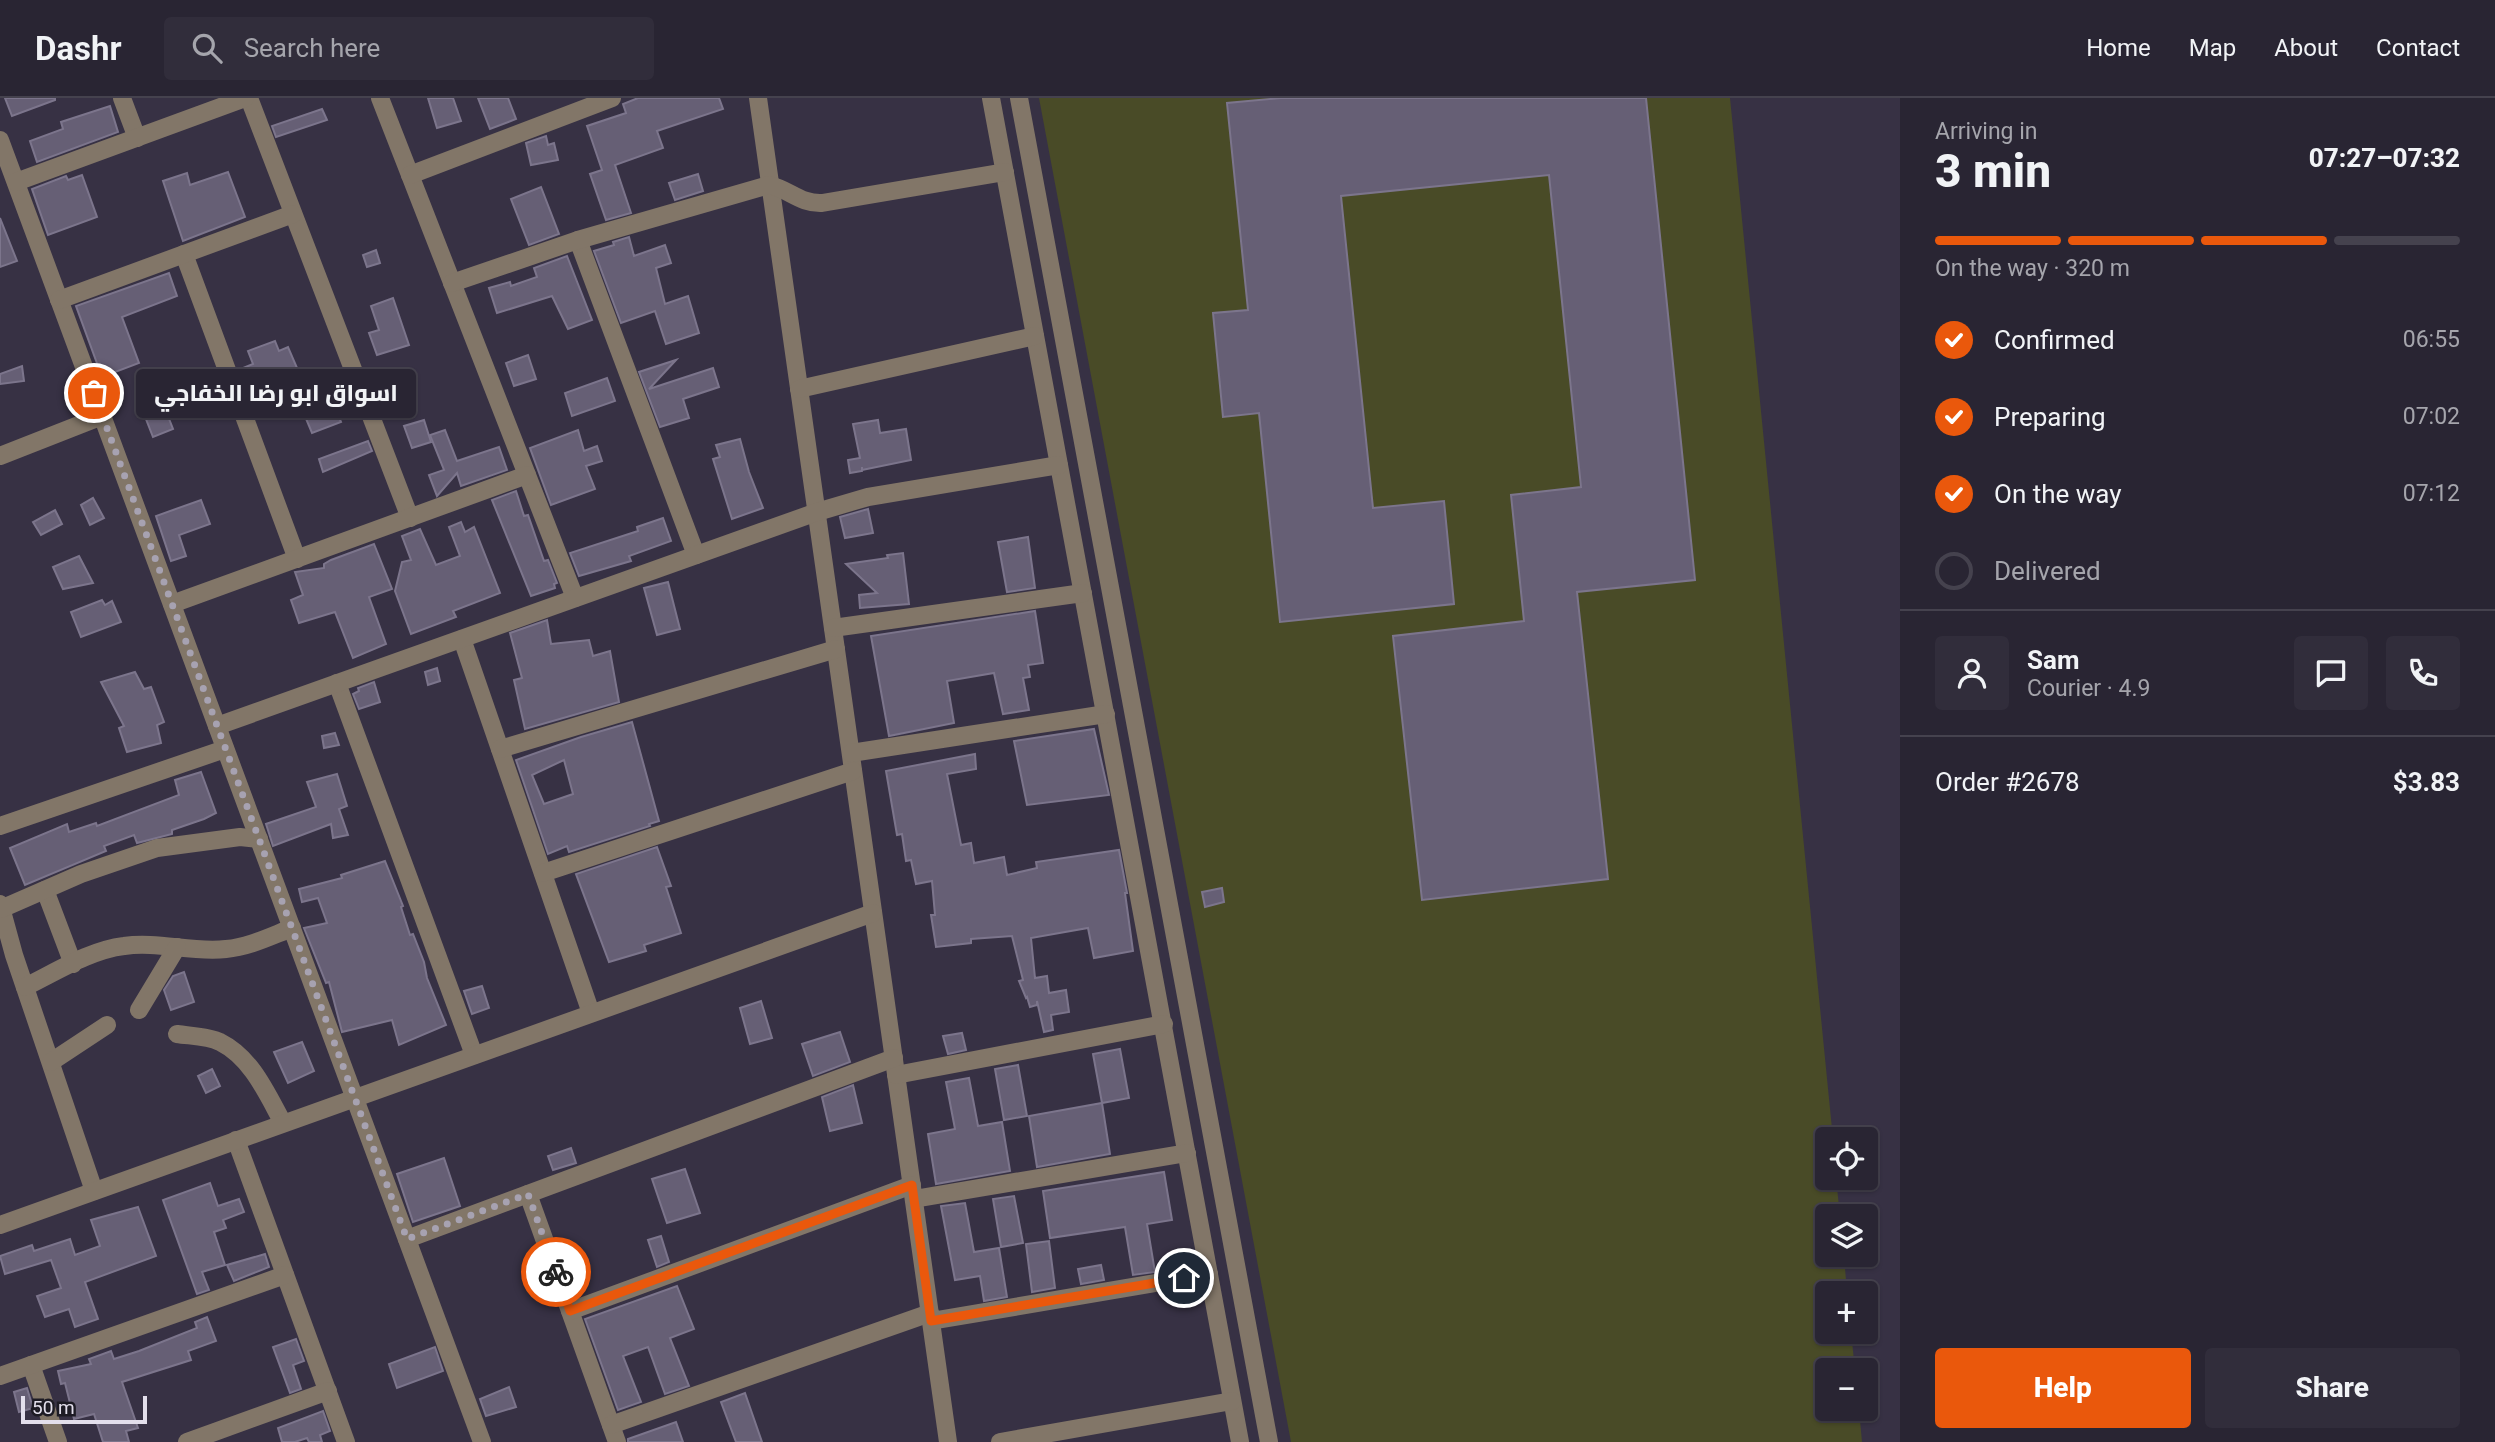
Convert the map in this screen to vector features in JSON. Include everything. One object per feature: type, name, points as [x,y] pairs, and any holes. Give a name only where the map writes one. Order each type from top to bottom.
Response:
[{"type":"street","points":[[122,98],[137,138]]},
{"type":"street","points":[[16,182],[247,98],[410,518]]},
{"type":"street","points":[[380,98],[575,598]]},
{"type":"street","points":[[410,175],[612,98]]},
{"type":"street","points":[[758,98],[948,1442]]},
{"type":"street","points":[[991,98],[1240,1442]]},
{"type":"street","points":[[1020,98],[1269,1442]]},
{"type":"street","points":[[0,140],[482,1442]]},
{"type":"street","points":[[452,283],[578,240],[769,185],[781,188],[798,199],[822,203],[1005,172]]},
{"type":"street","points":[[60,300],[293,214]]},
{"type":"street","points":[[578,240],[696,555]]},
{"type":"street","points":[[184,254],[297,559]]},
{"type":"street","points":[[799,389],[1035,336]]},
{"type":"street","points":[[0,456],[102,416]]},
{"type":"street","points":[[217,726],[817,512],[868,497],[1059,465]]},
{"type":"street","points":[[172,604],[527,475]]},
{"type":"street","points":[[833,628],[1083,593]]},
{"type":"street","points":[[461,639],[592,1013]]},
{"type":"street","points":[[500,749],[836,649]]},
{"type":"street","points":[[337,683],[474,1055]]},
{"type":"street","points":[[851,752],[1106,714]]},
{"type":"street","points":[[0,826],[225,749]]},
{"type":"street","points":[[543,873],[853,771]]},
{"type":"street","points":[[1,909],[81,874],[157,848],[240,837],[259,839]]},
{"type":"street","points":[[45,890],[73,964]]},
{"type":"street","points":[[0,904],[94,1191]]},
{"type":"street","points":[[0,1225],[873,913]]},
{"type":"street","points":[[25,987],[120,946],[146,943],[225,950],[292,928]]},
{"type":"street","points":[[139,1010],[177,947]]},
{"type":"street","points":[[407,1239],[895,1066],[1164,1024]]},
{"type":"street","points":[[51,1062],[107,1026]]},
{"type":"street","points":[[177,1034],[218,1041],[237,1053],[257,1076],[283,1124]]},
{"type":"street","points":[[236,1140],[346,1442]]},
{"type":"street","points":[[570,1311],[913,1192],[1187,1153]]},
{"type":"street","points":[[528,1194],[614,1433],[930,1317],[1209,1274]]},
{"type":"street","points":[[0,1376],[285,1275]]},
{"type":"street","points":[[31,1365],[58,1442]]},
{"type":"street","points":[[187,1442],[328,1391]]},
{"type":"street","points":[[1000,1442],[1232,1401]]},
{"type":"green space","points":[[1039,98],[1730,98],[1832,1127],[1815,1127],[1815,1190],[1837,1190],[1839,1204],[1815,1204],[1815,1267],[1845,1267],[1846,1281],[1815,1281],[1815,1344],[1852,1344],[1854,1358],[1815,1358],[1815,1421],[1860,1421],[1862,1442],[1291,1442]]},
{"type":"building","points":[[5,98],[55,98],[55,100],[12,116]]},
{"type":"building","points":[[428,98],[453,98],[461,121],[437,128]]},
{"type":"building","points":[[478,98],[508,98],[516,119],[490,129]]},
{"type":"building","points":[[638,98],[719,98],[723,109],[657,131],[663,148],[615,165],[631,213],[606,220],[590,174],[602,170],[587,126],[626,113],[623,104]]},
{"type":"building","points":[[1281,98],[1646,98],[1695,580],[1577,592],[1608,879],[1422,900],[1393,636],[1524,621],[1511,495],[1581,487],[1549,175],[1341,196],[1373,508],[1444,501],[1454,604],[1280,622],[1259,413],[1223,417],[1213,313],[1248,310],[1227,103]]},
{"type":"building","points":[[110,106],[118,132],[37,162],[30,141],[63,129],[61,122]]},
{"type":"building","points":[[322,109],[327,120],[276,137],[272,126]]},
{"type":"building","points":[[546,136],[548,145],[554,143],[558,160],[531,165],[526,143]]},
{"type":"building","points":[[228,172],[245,217],[183,241],[163,181],[187,173],[190,185]]},
{"type":"building","points":[[698,174],[703,191],[675,200],[669,183]]},
{"type":"building","points":[[82,175],[97,217],[48,235],[32,189],[66,176],[68,180]]},
{"type":"building","points":[[541,187],[559,234],[529,245],[511,199]]},
{"type":"building","points":[[0,218],[17,261],[0,267]]},
{"type":"building","points":[[629,237],[634,256],[665,245],[671,263],[656,268],[665,304],[688,296],[699,333],[666,344],[655,311],[621,323],[594,251]]},
{"type":"building","points":[[376,250],[380,263],[367,267],[363,255]]},
{"type":"building","points":[[567,256],[592,320],[568,329],[552,296],[497,313],[489,288],[510,282],[511,286],[537,277],[534,268]]},
{"type":"building","points":[[169,273],[177,296],[122,317],[139,363],[102,377],[76,306]]},
{"type":"building","points":[[393,298],[409,345],[377,355],[369,333],[379,330],[371,306]]},
{"type":"building","points":[[275,341],[279,351],[288,347],[303,382],[338,369],[347,392],[331,398],[341,422],[312,433],[302,409],[299,410],[287,376],[247,391],[242,379],[247,377],[243,368],[253,364],[248,351]]},
{"type":"building","points":[[528,355],[536,379],[514,386],[506,363]]},
{"type":"building","points":[[676,360],[649,389],[713,368],[719,387],[683,399],[689,418],[660,427],[639,372]]},
{"type":"building","points":[[22,366],[24,381],[0,384],[0,374]]},
{"type":"building","points":[[607,378],[615,401],[572,416],[565,393]]},
{"type":"building","points":[[164,406],[173,429],[153,437],[144,414]]},
{"type":"building","points":[[424,420],[431,442],[412,448],[404,426]]},
{"type":"building","points":[[878,420],[880,433],[906,429],[911,460],[850,473],[848,460],[860,458],[853,424]]},
{"type":"building","points":[[445,430],[457,461],[499,447],[507,470],[461,486],[457,473],[437,496],[429,475],[444,470],[430,435]]},
{"type":"building","points":[[578,430],[584,451],[597,446],[602,461],[586,466],[595,489],[551,505],[530,448]]},
{"type":"building","points":[[740,439],[763,508],[732,519],[713,459],[720,457],[716,445]]},
{"type":"building","points":[[368,441],[372,451],[323,472],[319,459]]},
{"type":"building","points":[[516,491],[524,516],[528,515],[544,561],[548,560],[557,583],[554,584],[555,588],[531,596],[492,500]]},
{"type":"building","points":[[93,498],[104,518],[90,525],[81,505]]},
{"type":"building","points":[[201,500],[210,524],[179,535],[186,556],[171,561],[156,516]]},
{"type":"building","points":[[868,509],[873,533],[845,538],[840,517]]},
{"type":"building","points":[[55,510],[62,524],[41,535],[33,522]]},
{"type":"building","points":[[663,518],[671,541],[629,556],[631,561],[579,576],[570,553],[638,531],[637,527]]},
{"type":"building","points":[[461,522],[465,532],[474,527],[500,593],[453,611],[456,617],[411,634],[395,591],[402,562],[411,560],[402,536],[420,529],[436,565],[460,556],[449,527]]},
{"type":"building","points":[[1028,537],[1035,588],[1007,592],[998,542]]},
{"type":"building","points":[[374,544],[392,589],[369,597],[386,644],[353,658],[335,612],[299,623],[291,600],[303,595],[295,572],[324,568],[324,564],[331,560]]},
{"type":"building","points":[[903,553],[909,604],[860,608],[859,595],[877,593],[846,564]]},
{"type":"building","points":[[79,556],[93,583],[63,589],[53,567]]},
{"type":"building","points":[[668,582],[680,629],[657,635],[644,588]]},
{"type":"building","points":[[102,600],[105,605],[112,601],[121,622],[81,637],[71,612]]},
{"type":"building","points":[[1035,611],[1043,663],[1028,665],[1030,677],[1023,678],[1029,710],[1003,714],[994,673],[947,681],[954,723],[889,736],[871,636]]},
{"type":"building","points":[[547,620],[551,644],[589,640],[593,656],[610,651],[619,702],[525,729],[514,680],[522,678],[510,633]]},
{"type":"building","points":[[437,668],[440,681],[428,685],[425,672]]},
{"type":"building","points":[[135,672],[144,689],[151,687],[164,722],[157,725],[161,743],[127,752],[119,728],[124,726],[101,682]]},
{"type":"building","points":[[374,682],[380,702],[359,709],[353,694],[359,691],[358,688]]},
{"type":"building","points":[[632,722],[659,821],[569,852],[567,846],[548,854],[516,760]],"holes":[[[564,760],[573,794],[544,804],[532,775]]]},
{"type":"building","points":[[1094,729],[1109,795],[1027,805],[1014,741]]},
{"type":"building","points":[[335,733],[339,745],[324,748],[322,736]]},
{"type":"building","points":[[975,754],[976,769],[947,774],[961,845],[971,843],[974,863],[1004,857],[1007,875],[1037,868],[1036,862],[1119,850],[1133,951],[1094,958],[1088,928],[1031,938],[1035,978],[1047,976],[1049,993],[1066,990],[1069,1012],[1051,1015],[1053,1030],[1044,1032],[1037,1001],[1037,1005],[1030,1007],[1026,998],[1019,981],[1023,980],[1012,936],[971,939],[971,943],[936,947],[931,915],[935,915],[932,881],[916,884],[911,860],[906,861],[902,834],[897,835],[886,771]]},
{"type":"building","points":[[201,772],[216,813],[172,830],[172,834],[137,843],[134,835],[104,846],[106,851],[25,885],[10,848],[67,824],[69,832],[96,823],[97,826],[179,795],[175,780]]},
{"type":"building","points":[[337,774],[347,806],[339,809],[348,835],[333,838],[331,824],[273,846],[266,824],[316,807],[307,782]]},
{"type":"building","points":[[657,847],[671,886],[666,887],[681,933],[644,945],[646,951],[609,962],[576,874]]},
{"type":"building","points":[[385,861],[403,906],[401,907],[410,935],[413,934],[446,1025],[399,1045],[392,1020],[342,1032],[329,982],[326,983],[304,928],[327,923],[318,898],[302,902],[299,889],[342,878],[341,875]]},
{"type":"building","points":[[1222,888],[1224,902],[1205,907],[1202,892]]},
{"type":"building","points":[[184,972],[194,1002],[171,1010],[164,990],[173,976]]},
{"type":"building","points":[[482,986],[489,1008],[472,1014],[464,991]]},
{"type":"building","points":[[761,1001],[772,1038],[750,1044],[740,1008]]},
{"type":"building","points":[[840,1032],[850,1062],[813,1076],[802,1044]]},
{"type":"building","points":[[962,1033],[966,1050],[948,1054],[943,1036]]},
{"type":"building","points":[[302,1042],[314,1071],[288,1083],[274,1052]]},
{"type":"building","points":[[1120,1049],[1129,1098],[1102,1103],[1093,1054]]},
{"type":"building","points":[[1018,1065],[1027,1116],[1004,1120],[995,1069]]},
{"type":"building","points":[[212,1069],[220,1086],[206,1093],[198,1076]]},
{"type":"building","points":[[969,1078],[978,1126],[1002,1122],[1010,1171],[936,1184],[928,1134],[955,1129],[946,1082]]},
{"type":"building","points":[[853,1085],[862,1123],[830,1131],[822,1097]]},
{"type":"building","points":[[1102,1103],[1110,1154],[1037,1167],[1029,1116]]},
{"type":"building","points":[[571,1148],[576,1163],[553,1170],[548,1156]]},
{"type":"building","points":[[444,1158],[460,1206],[413,1222],[397,1174]]},
{"type":"building","points":[[685,1169],[700,1213],[667,1223],[652,1179]]},
{"type":"building","points":[[1164,1172],[1172,1220],[1147,1224],[1155,1272],[1133,1275],[1125,1227],[1050,1238],[1043,1191]]},
{"type":"building","points":[[210,1183],[218,1206],[239,1199],[244,1212],[223,1220],[226,1228],[214,1232],[225,1265],[202,1272],[209,1290],[197,1294],[163,1200]]},
{"type":"building","points":[[1014,1196],[1023,1243],[1001,1247],[993,1199]]},
{"type":"building","points":[[965,1203],[974,1252],[999,1248],[1007,1297],[984,1301],[980,1276],[955,1280],[941,1206]]},
{"type":"building","points":[[138,1207],[156,1256],[85,1282],[98,1319],[75,1327],[69,1309],[45,1317],[37,1296],[61,1288],[51,1260],[5,1274],[0,1256],[32,1245],[34,1251],[70,1239],[75,1255],[100,1246],[91,1220]]},
{"type":"building","points":[[661,1236],[669,1262],[657,1267],[648,1240]]},
{"type":"building","points":[[1049,1241],[1055,1288],[1032,1292],[1026,1244]]},
{"type":"building","points":[[265,1254],[269,1267],[234,1281],[227,1265]]},
{"type":"building","points":[[1101,1265],[1104,1280],[1081,1284],[1078,1269]]},
{"type":"building","points":[[677,1286],[694,1329],[670,1338],[689,1386],[665,1394],[648,1347],[623,1356],[641,1402],[618,1410],[585,1319]]},
{"type":"building","points":[[207,1317],[216,1341],[188,1351],[191,1360],[122,1382],[138,1428],[126,1431],[129,1442],[103,1442],[94,1414],[74,1419],[65,1383],[61,1384],[58,1371],[91,1364],[89,1359],[111,1351],[114,1359],[139,1351],[197,1328],[195,1322]]},
{"type":"building","points":[[296,1339],[304,1361],[293,1365],[301,1389],[290,1393],[273,1347]]},
{"type":"building","points":[[435,1347],[443,1371],[397,1388],[389,1364]]},
{"type":"building","points":[[509,1387],[516,1407],[486,1416],[480,1399]]},
{"type":"building","points":[[27,1388],[33,1408],[19,1412],[14,1392]]},
{"type":"building","points":[[745,1393],[762,1442],[736,1442],[721,1402]]},
{"type":"building","points":[[323,1411],[330,1431],[320,1435],[322,1442],[309,1442],[307,1438],[282,1442],[278,1428]]},
{"type":"building","points":[[676,1422],[683,1442],[628,1442],[628,1439]]},
{"type":"way so far","points":[[94,393],[407,1239],[528,1194],[556,1272]]},
{"type":"place","name":"اسواق ابو رضا الخفاجي","points":[[94,393]]},
{"type":"route","points":[[556,1272],[570,1311],[912,1185],[931,1321],[1184,1278]]}]
